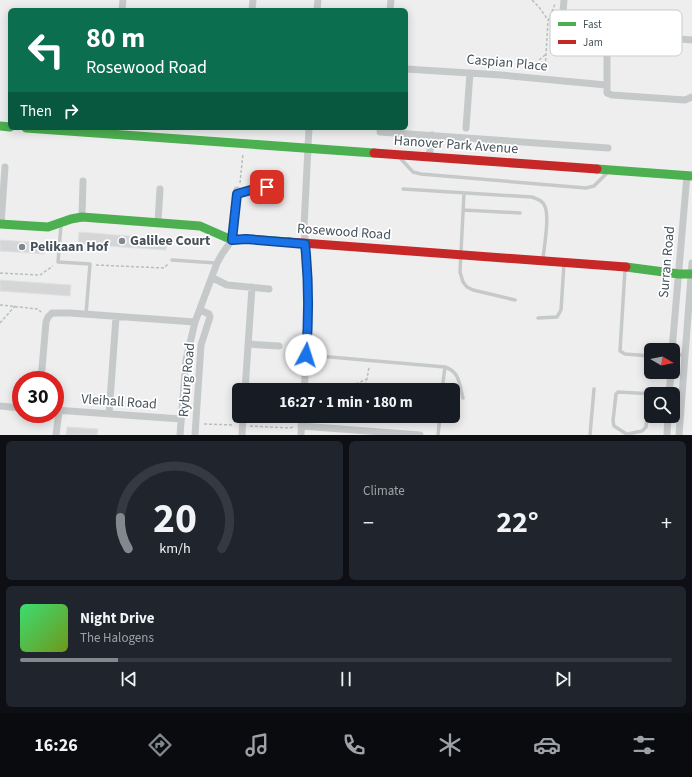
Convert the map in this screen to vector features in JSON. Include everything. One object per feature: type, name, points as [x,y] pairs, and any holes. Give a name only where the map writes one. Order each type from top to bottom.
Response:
[{"type":"street","points":[[313,0],[318,0]]},
{"type":"street","points":[[682,39],[692,40]]},
{"type":"street","points":[[607,56],[607,93],[612,95],[685,100],[692,97]]},
{"type":"street","name":"Caspian Place","points":[[408,69],[524,77],[606,85]]},
{"type":"street","points":[[466,128],[470,73]]},
{"type":"street","name":"Hanover Park Avenue","points":[[54,130],[690,176]]},
{"type":"street","points":[[304,383],[309,322],[309,287],[304,226],[309,130]]},
{"type":"street","points":[[380,132],[608,148]]},
{"type":"street","points":[[430,157],[432,135]]},
{"type":"street","points":[[0,224],[5,167]]},
{"type":"street","name":"Surran Road","points":[[673,343],[690,176]]},
{"type":"street","points":[[82,217],[83,180]]},
{"type":"street","points":[[158,222],[160,189]]},
{"type":"street","points":[[232,240],[238,190]]},
{"type":"street","name":"Rosewood Road","points":[[0,224],[48,227],[82,217],[158,222],[200,226],[232,240],[246,239],[460,254],[691,274]]},
{"type":"street","name":"Ryburg Road","points":[[180,435],[186,360],[196,322],[217,264],[232,240]]},
{"type":"street","name":"Surran Road","points":[[679,435],[692,263]]},
{"type":"street","points":[[213,278],[227,285],[269,289]]},
{"type":"street","points":[[245,383],[252,288]]},
{"type":"street","name":"Ryburg Road","points":[[195,435],[201,345],[210,317],[209,314],[200,310]]},
{"type":"street","points":[[42,371],[46,322],[48,317],[57,312],[196,322]]},
{"type":"street","points":[[110,414],[116,317]]},
{"type":"street","points":[[248,344],[279,346]]},
{"type":"street","points":[[0,406],[12,407]]},
{"type":"street","name":"Vleihall Road","points":[[64,411],[181,419]]},
{"type":"street","points":[[56,423],[56,435]]},
{"type":"street","points":[[242,435],[243,423]]},
{"type":"street","points":[[301,423],[301,435]]},
{"type":"street","points":[[667,435],[668,423]]},
{"type":"street","points":[[301,426],[342,432],[420,435]]},
{"type":"lane","points":[[396,154],[416,174],[586,188],[594,186],[611,170]]},
{"type":"lane","points":[[238,190],[267,187],[272,192],[273,201]]},
{"type":"lane","points":[[403,190],[532,197],[542,202],[546,209],[547,216],[542,262]]},
{"type":"lane","points":[[464,193],[460,277],[467,287],[473,290],[515,300]]},
{"type":"lane","points":[[463,210],[520,213]]},
{"type":"lane","points":[[62,222],[58,262],[90,264],[86,314]]},
{"type":"lane","points":[[172,260],[217,264]]},
{"type":"lane","points":[[538,318],[557,317],[560,314],[564,263]]},
{"type":"lane","points":[[625,268],[620,351],[625,354],[644,355]]},
{"type":"lane","points":[[680,355],[684,354]]},
{"type":"lane","points":[[306,355],[445,367],[452,370],[458,376],[463,398]]},
{"type":"lane","points":[[443,383],[445,367]]},
{"type":"lane","points":[[590,435],[594,389]]},
{"type":"lane","points":[[644,394],[618,392],[615,395],[613,421],[614,426],[628,435],[642,431],[646,427],[647,423]]},
{"type":"lane","points":[[438,435],[439,423]]},
{"type":"path","points":[[532,0],[539,7],[548,21]]},
{"type":"path","points":[[552,10],[556,0]]},
{"type":"path","points":[[544,80],[548,21],[550,16]]},
{"type":"path","points":[[524,77],[525,72],[546,54]]},
{"type":"path","points":[[238,190],[243,153]]},
{"type":"path","points":[[90,264],[164,268],[172,260]]},
{"type":"path","points":[[0,273],[40,275],[58,262]]},
{"type":"path","points":[[0,304],[38,309],[48,317]]},
{"type":"path","points":[[0,322],[16,306]]},
{"type":"path","points":[[366,383],[370,361]]},
{"type":"path","points":[[359,383],[368,379]]},
{"type":"building","name":"Galilee Court","points":[[79,232],[167,239],[166,250],[78,244]]},
{"type":"building","name":"Pelikaan Hof","points":[[0,240],[45,243],[44,254],[0,251]]},
{"type":"building","points":[[0,280],[71,285],[70,296],[0,291]]},
{"type":"building","points":[[67,427],[98,429],[97,435],[66,435]]},
{"type":"traffic: fast","points":[[0,126],[8,127]]},
{"type":"traffic: fast","points":[[54,130],[374,153]]},
{"type":"traffic: fast","points":[[597,169],[692,176]]},
{"type":"traffic: fast","points":[[0,224],[48,227],[82,217],[200,226],[232,240],[246,239],[289,242]]},
{"type":"traffic: fast","points":[[626,267],[679,274],[691,274]]},
{"type":"traffic: jam","points":[[374,153],[597,169]]},
{"type":"traffic: jam","points":[[289,242],[626,267]]},
{"type":"place","name":"Galilee Court","points":[[122,241]]},
{"type":"place","name":"Pelikaan Hof","points":[[22,247]]},
{"type":"route","points":[[267,187],[261,187],[237,194],[232,240],[246,239],[305,244],[309,287],[309,322],[306,355]]}]
